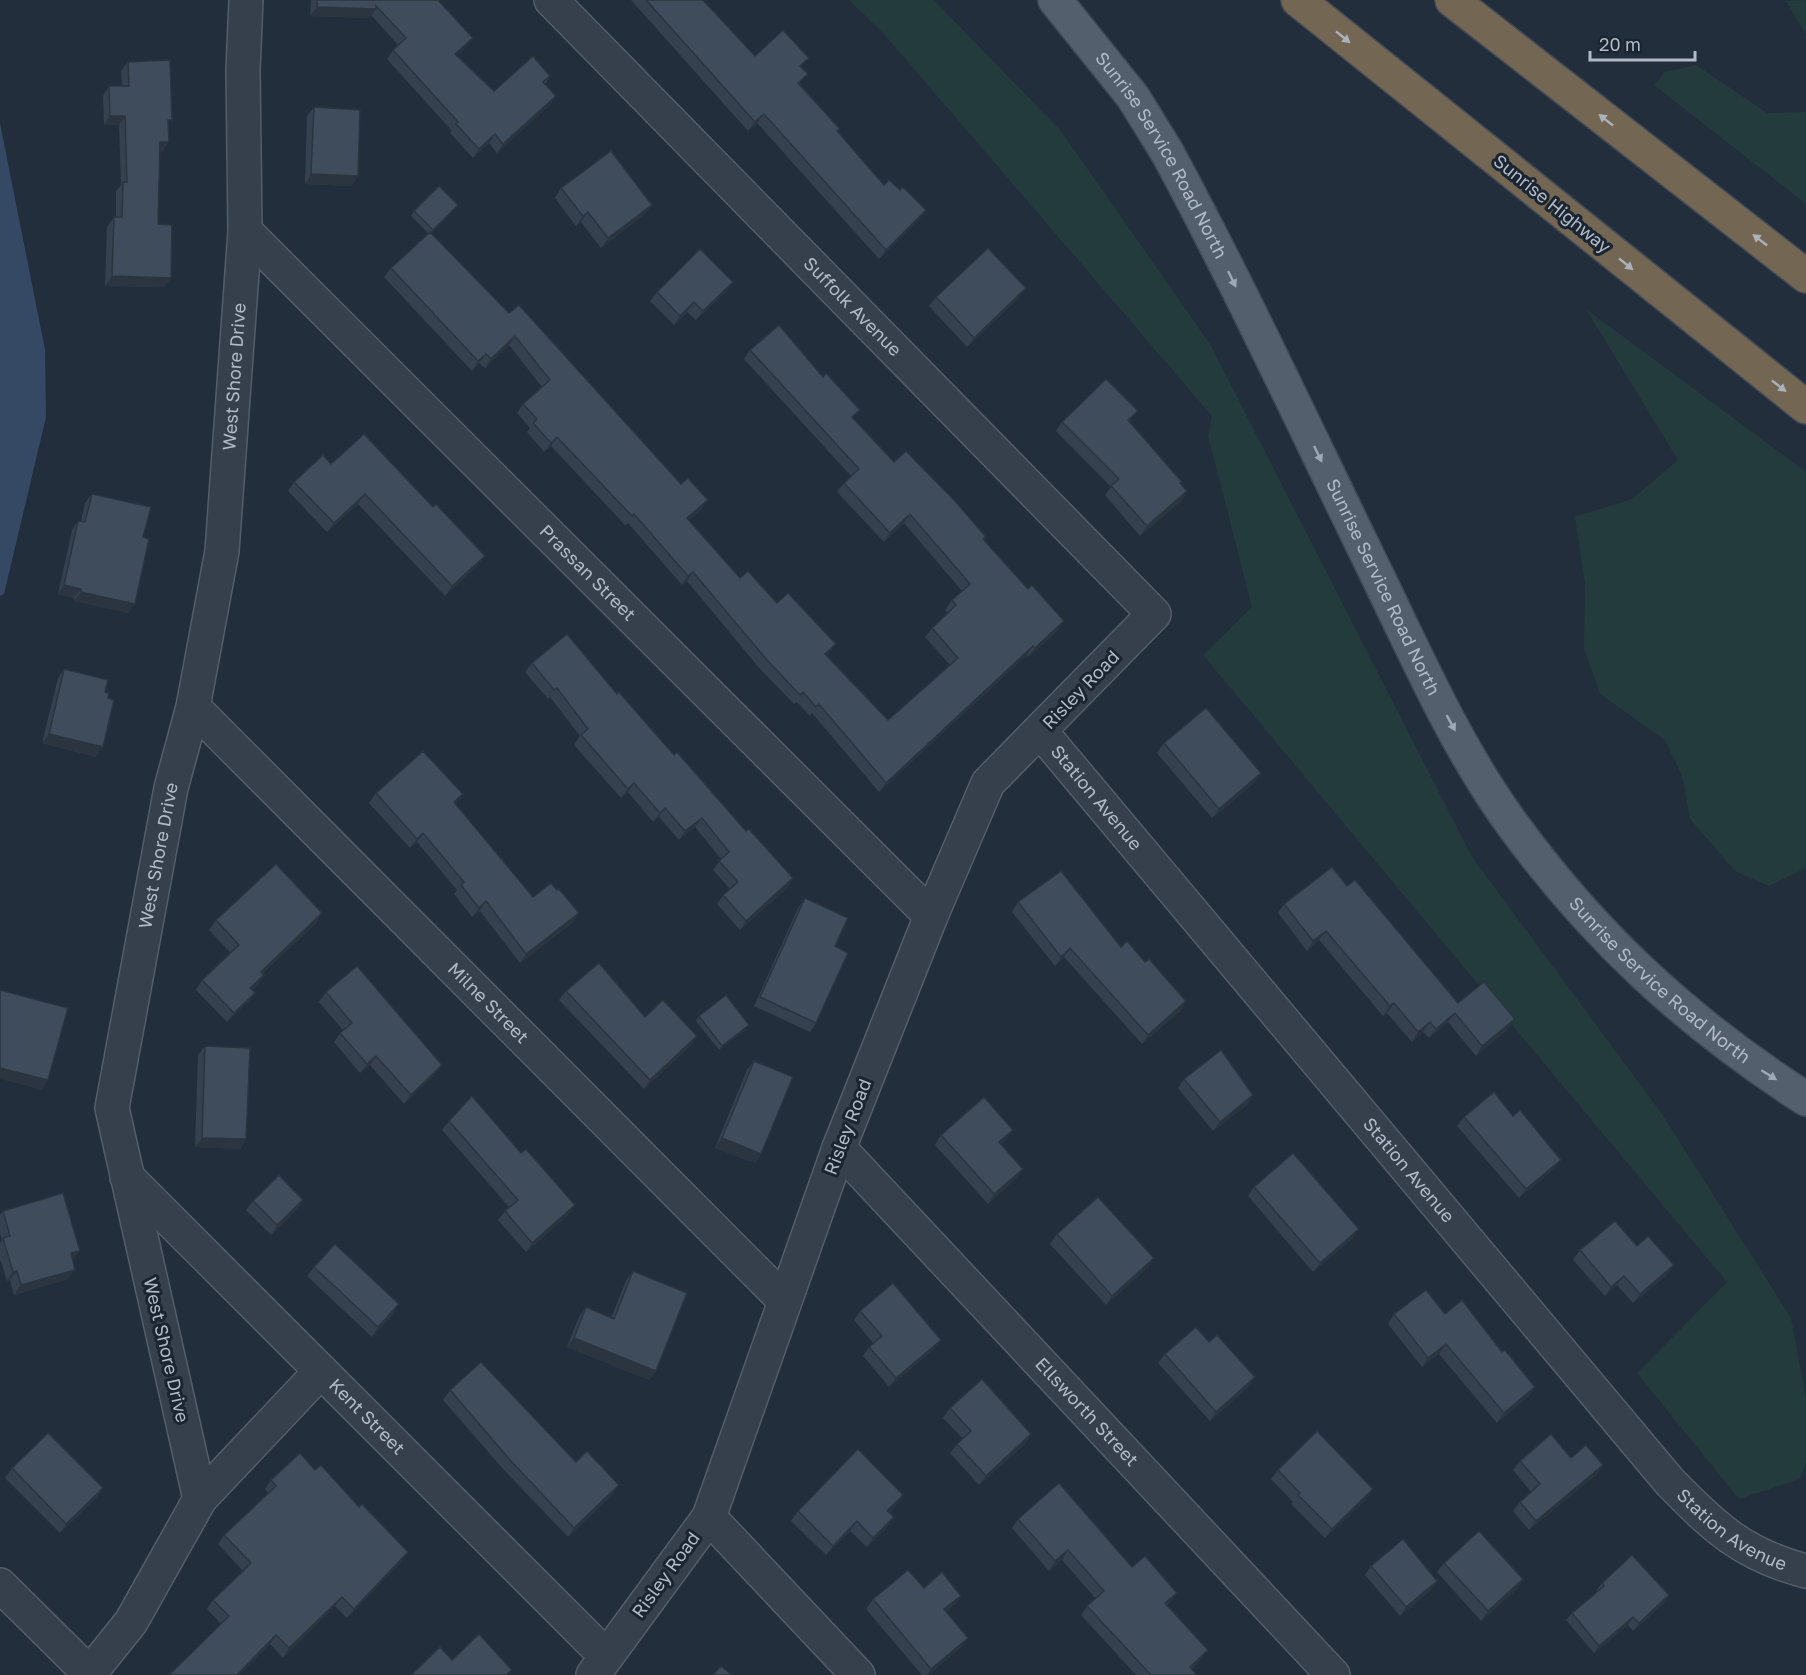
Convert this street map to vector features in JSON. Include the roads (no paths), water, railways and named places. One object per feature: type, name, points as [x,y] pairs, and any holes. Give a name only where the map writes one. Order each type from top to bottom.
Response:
[{"type":"highway","name":"Sunrise Highway","points":[[1298,0],[1806,407]]},
{"type":"highway","points":[[1452,0],[1806,276]]},
{"type":"main road","name":"Sunrise Service Road North","points":[[1055,0],[1133,97],[1167,152],[1435,694],[1506,815],[1591,922],[1644,976],[1745,1060],[1806,1099]]},
{"type":"street","name":"West Shore Drive","points":[[200,1500],[112,1108],[171,788],[193,707],[222,551],[245,231],[243,70],[246,0]]},
{"type":"street","name":"Suffolk Avenue","points":[[550,0],[1154,614]]},
{"type":"street","name":"Prassan Street","points":[[245,231],[931,916]]},
{"type":"street","name":"Risley Road","points":[[600,1666],[709,1517],[839,1148],[931,916],[988,783],[1041,732],[1154,614]]},
{"type":"street","name":"Milne Street","points":[[193,707],[784,1300]]},
{"type":"street","name":"Station Avenue","points":[[1041,732],[1670,1482],[1710,1522],[1743,1548],[1773,1561],[1806,1571]]},
{"type":"street","name":"Ellsworth Street","points":[[839,1148],[1333,1675]]},
{"type":"street","name":"Kent Street","points":[[127,1177],[321,1371],[600,1666]]},
{"type":"street","points":[[0,1585],[91,1674],[130,1622],[200,1500],[321,1371]]},
{"type":"street","points":[[709,1517],[858,1675]]},
{"type":"water","points":[[0,123],[45,350],[46,417],[4,594],[0,596]]}]
